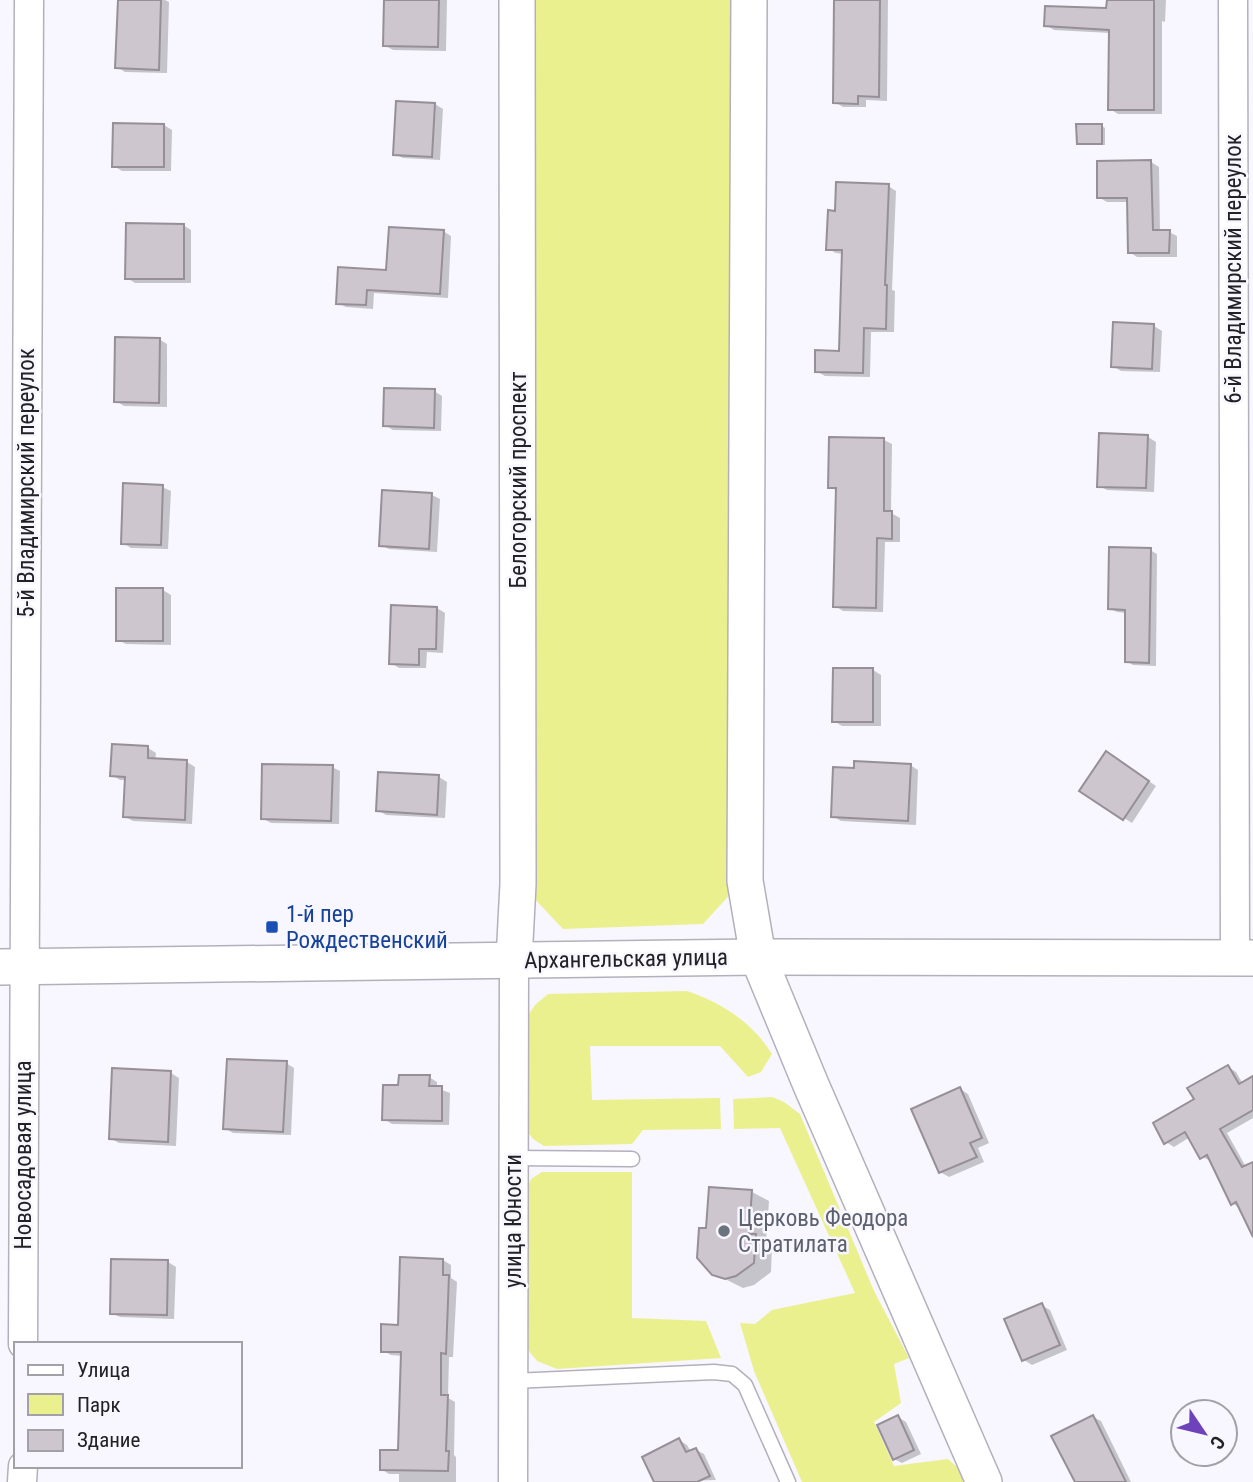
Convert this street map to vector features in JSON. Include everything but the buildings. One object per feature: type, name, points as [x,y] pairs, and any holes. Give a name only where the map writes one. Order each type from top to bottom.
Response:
[{"type":"street","name":"5-й Владимирский переулок","points":[[12,967],[29,0]]},
{"type":"street","name":"Белогорский проспект","points":[[514,960],[518,884],[517,0]]},
{"type":"street","points":[[748,0],[745,881],[758,957],[984,1482]]},
{"type":"street","name":"6-й Владимирский переулок","points":[[1233,0],[1244,958]]},
{"type":"street","name":"Архангельская улица","points":[[12,967],[758,957],[1244,958]]},
{"type":"street","name":"улица Юности","points":[[513,1482],[514,960]]},
{"type":"street","name":"Новосадовая улица","points":[[12,967],[23,1342]]},
{"type":"lane","points":[[513,1158],[632,1159]]},
{"type":"lane","points":[[513,1381],[714,1372],[732,1374],[745,1385],[788,1482]]},
{"type":"green space","points":[[533,0],[738,0],[734,890],[703,924],[563,929],[530,894]]},
{"type":"green space","points":[[687,991],[724,1008],[755,1032],[772,1054],[761,1072],[748,1077],[720,1046],[590,1046],[592,1100],[720,1098],[721,1129],[643,1130],[632,1144],[544,1146],[533,1139],[523,1126],[526,1018],[535,1005],[548,994]]},
{"type":"green space","points":[[772,1097],[800,1114],[874,1291],[909,1358],[894,1364],[901,1403],[874,1422],[894,1466],[948,1459],[959,1469],[964,1482],[802,1482],[754,1371],[740,1323],[755,1324],[772,1310],[855,1293],[780,1128],[734,1129],[733,1099]]},
{"type":"green space","points":[[542,1172],[632,1172],[632,1318],[706,1321],[721,1358],[557,1369],[537,1361],[525,1346],[525,1193],[531,1179]]},
{"type":"place","name":"1-й пер Рождественский","points":[[272,927]]},
{"type":"place","name":"Церковь Феодора Стратилата","points":[[724,1231]]}]
